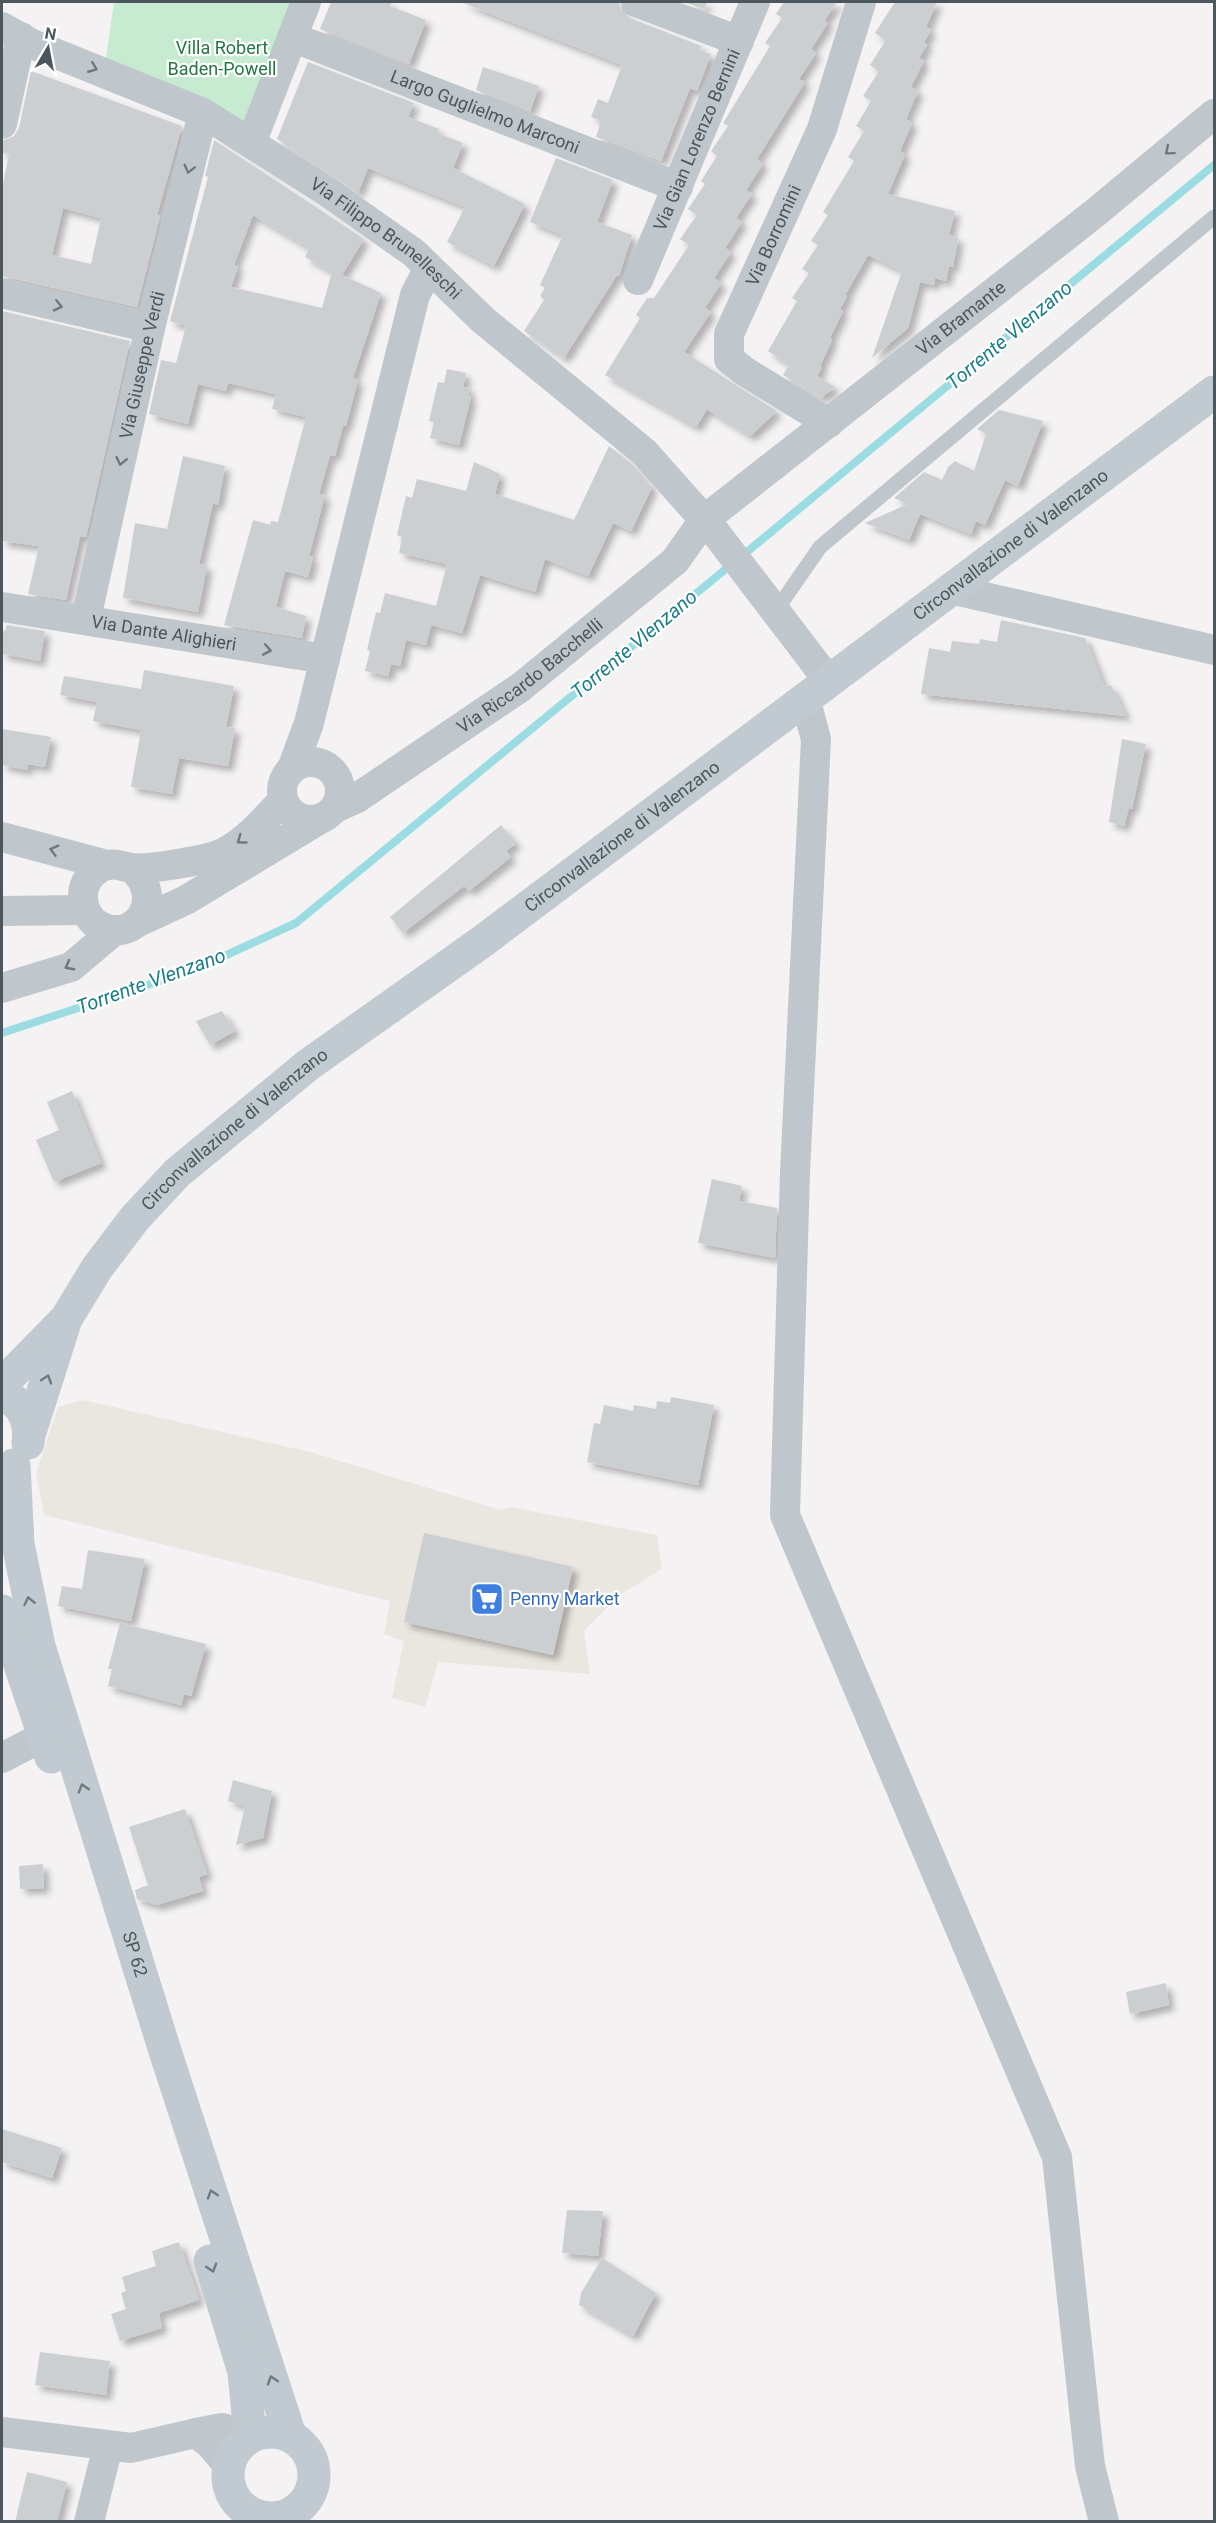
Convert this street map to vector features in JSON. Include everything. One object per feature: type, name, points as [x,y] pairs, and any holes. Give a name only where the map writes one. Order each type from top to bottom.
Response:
[{"type":"main road","name":"Circonvallazione di Valenzano","points":[[66,1319],[97,1268],[135,1218],[177,1173],[308,1065],[483,941],[816,689],[1215,392]]},
{"type":"main road","points":[[2,1384],[66,1319]]},
{"type":"main road","points":[[8,1468],[27,1446],[66,1319]]},
{"type":"main road","points":[[2,1395],[16,1403],[24,1412],[29,1435]]},
{"type":"main road","name":"SP 62","points":[[8,1468],[18,1544],[39,1646],[161,2040],[290,2435],[301,2442],[314,2464],[316,2506],[304,2503],[293,2512],[268,2520],[252,2514],[240,2505],[231,2493],[227,2480],[228,2465]]},
{"type":"main road","name":"SP 62","points":[[2,1611],[44,1736],[244,2372],[250,2436]]},
{"type":"main road","points":[[228,2465],[234,2452],[250,2436],[277,2431],[290,2435]]},
{"type":"street","points":[[251,143],[306,2]]},
{"type":"street","points":[[636,2],[739,40]]},
{"type":"street","name":"Via Gian Lorenzo Bernini","points":[[638,280],[755,2]]},
{"type":"street","name":"Via Borromini","points":[[829,423],[744,371],[729,359],[729,334],[822,129],[861,2]]},
{"type":"street","points":[[2,124],[11,32]]},
{"type":"street","name":"Via Filippo Brunelleschi","points":[[11,32],[203,112],[326,191],[414,253],[483,320],[644,452],[709,526],[775,612],[816,689]]},
{"type":"street","name":"Largo Guglielmo Marconi","points":[[292,37],[678,187]]},
{"type":"street","name":"Via Giuseppe Verdi","points":[[86,619],[150,328],[203,112]]},
{"type":"street","name":"Via Bramante","points":[[709,526],[829,423],[1215,114]]},
{"type":"street","points":[[125,927],[98,925],[85,910],[83,900],[86,882],[93,873],[119,866],[187,862],[225,852],[249,834],[283,800],[283,783],[292,769],[309,723],[415,295],[429,268]]},
{"type":"street","points":[[2,293],[150,328]]},
{"type":"street","name":"Via Riccardo Bacchelli","points":[[283,800],[292,813],[304,819],[318,819],[357,798],[521,687],[675,561],[709,526]]},
{"type":"street","points":[[950,589],[1215,650]]},
{"type":"street","name":"Via Dante Alighieri","points":[[2,607],[325,659]]},
{"type":"street","points":[[816,689],[816,739],[795,1173],[785,1515],[1057,2157],[1090,2466],[1104,2522]]},
{"type":"street","points":[[292,769],[305,762],[314,762],[331,770],[339,783],[340,793],[331,812]]},
{"type":"street","name":"Via Riccardo Bacchelli","points":[[125,927],[186,900],[331,812]]},
{"type":"street","points":[[2,837],[119,866],[140,875],[148,890],[147,908],[71,967],[2,988]]},
{"type":"street","points":[[2,911],[85,910]]},
{"type":"street","points":[[2,1758],[44,1736]]},
{"type":"street","points":[[2,2432],[131,2448],[222,2428],[250,2436]]},
{"type":"street","points":[[196,2433],[209,2443],[228,2465]]},
{"type":"street","points":[[90,2522],[108,2446]]},
{"type":"lane","points":[[775,612],[820,547],[1215,217]]},
{"type":"shaded area","points":[[83,1400],[310,1452],[501,1510],[510,1507],[657,1535],[662,1569],[621,1594],[584,1631],[590,1674],[438,1662],[425,1707],[392,1698],[404,1641],[384,1634],[390,1601],[44,1515],[36,1474],[58,1407]]},
{"type":"green space","name":"Villa Robert Baden-Powell","points":[[114,2],[306,2],[251,143],[104,72]]},
{"type":"building","points":[[331,2],[392,2],[390,6],[426,20],[409,64],[320,29]]},
{"type":"building","points":[[461,2],[619,2],[622,12],[630,18],[701,46],[699,50],[711,54],[697,91],[690,88],[661,161],[596,137],[601,121],[591,117],[598,99],[608,103],[622,65]]},
{"type":"building","points":[[683,2],[707,2],[704,9]]},
{"type":"building","points":[[784,2],[837,2],[824,21],[828,23],[811,49],[816,53],[799,79],[805,82],[757,159],[763,164],[746,190],[752,194],[736,218],[742,222],[725,248],[731,252],[714,278],[721,283],[705,308],[711,312],[684,352],[777,411],[750,436],[707,409],[696,427],[605,375],[640,318],[636,315],[647,298],[654,298],[689,245],[680,239],[697,215],[688,209],[705,184],[701,181],[717,156],[711,151],[728,126],[723,123],[770,46],[765,43],[782,18],[776,14]]},
{"type":"building","points":[[895,2],[937,2],[926,27],[931,30],[924,42],[927,45],[919,58],[924,61],[911,87],[918,91],[906,119],[912,123],[900,151],[905,154],[888,194],[955,211],[949,235],[958,238],[953,267],[949,266],[946,281],[935,278],[934,285],[920,282],[908,328],[872,358],[902,271],[868,255],[845,295],[847,296],[840,309],[843,311],[820,366],[822,367],[817,376],[835,387],[821,398],[783,375],[789,365],[768,351],[797,301],[792,298],[809,273],[802,269],[818,245],[811,241],[828,215],[823,212],[854,161],[848,157],[864,131],[856,126],[871,101],[863,96],[879,71],[870,65],[886,40],[875,33]]},
{"type":"building","points":[[308,62],[414,103],[408,117],[439,129],[437,133],[463,143],[453,168],[525,204],[494,266],[447,242],[465,207],[368,168],[358,193],[277,139]]},
{"type":"building","points":[[483,67],[539,86],[530,111],[476,90]]},
{"type":"building","points":[[31,71],[182,126],[157,215],[160,216],[137,307],[2,276],[2,189],[9,154],[2,153],[2,141],[14,136],[19,128]],"holes":[[[63,208],[101,218],[91,264],[52,255]]]},
{"type":"building","points":[[214,140],[364,239],[342,275],[381,293],[353,378],[358,380],[346,426],[343,426],[335,456],[330,455],[319,494],[325,495],[309,556],[313,557],[308,577],[285,571],[276,607],[306,616],[302,638],[224,625],[253,520],[270,525],[271,521],[278,522],[306,417],[272,409],[276,394],[228,383],[226,391],[198,384],[188,424],[149,414],[161,360],[176,363],[186,326],[170,321],[208,177],[205,176]],"holes":[[[253,215],[309,248],[305,257],[332,272],[322,308],[231,287],[238,266],[234,265]]]},
{"type":"building","points":[[556,158],[613,180],[597,222],[632,235],[619,276],[617,275],[564,358],[524,331],[544,300],[540,296],[545,288],[540,285],[563,235],[530,222]]},
{"type":"building","points":[[2,311],[130,341],[86,537],[80,536],[66,600],[28,594],[39,546],[2,541]]},
{"type":"building","points":[[447,369],[466,373],[463,387],[470,388],[468,396],[471,397],[459,445],[430,438],[434,422],[429,421],[438,382],[444,383]]},
{"type":"building","points":[[999,410],[1043,421],[1018,486],[1005,480],[985,525],[976,521],[971,534],[920,514],[909,540],[865,523],[908,504],[894,498],[924,472],[942,480],[948,467],[955,461],[974,471],[986,434],[977,429]]},
{"type":"building","points":[[609,446],[632,464],[652,487],[631,531],[613,523],[588,576],[545,559],[535,592],[480,575],[462,633],[431,625],[426,645],[406,640],[400,666],[391,664],[388,676],[365,671],[370,651],[367,650],[376,612],[380,613],[385,593],[436,606],[447,564],[399,553],[402,537],[397,535],[406,496],[412,498],[417,479],[466,491],[474,462],[500,474],[495,494],[574,520]]},
{"type":"building","points":[[183,456],[225,466],[218,505],[213,503],[199,564],[207,566],[198,612],[123,598],[135,523],[167,529]]},
{"type":"building","points":[[1001,620],[1085,638],[1104,686],[1111,685],[1126,716],[921,694],[929,648],[950,652],[952,641],[979,644],[980,639],[997,642]]},
{"type":"building","points":[[7,625],[45,631],[40,661],[2,654],[2,631],[5,631]]},
{"type":"building","points":[[144,670],[234,686],[226,727],[235,728],[228,766],[179,758],[172,794],[131,787],[141,730],[93,721],[97,702],[60,695],[64,676],[141,689]]},
{"type":"building","points":[[2,729],[51,737],[45,767],[28,764],[27,770],[2,765]]},
{"type":"building","points":[[1122,739],[1146,744],[1132,809],[1129,808],[1124,826],[1109,822]]},
{"type":"building","points":[[501,825],[516,843],[506,851],[511,857],[469,891],[464,886],[403,933],[390,917]]},
{"type":"building","points":[[222,1011],[235,1031],[210,1045],[196,1021]]},
{"type":"building","points":[[72,1091],[101,1163],[54,1182],[36,1140],[59,1130],[47,1102]]},
{"type":"building","points":[[712,1179],[742,1186],[739,1201],[777,1208],[775,1258],[698,1243]]},
{"type":"building","points":[[671,1397],[714,1405],[698,1485],[587,1462],[594,1423],[600,1424],[604,1405],[633,1411],[634,1405],[656,1409],[657,1401],[670,1403]]},
{"type":"building","name":"Penny Market","points":[[424,1533],[573,1567],[553,1655],[404,1622]]},
{"type":"building","points":[[88,1550],[145,1559],[131,1621],[58,1606],[62,1586],[82,1589]]},
{"type":"building","points":[[120,1623],[206,1644],[191,1696],[184,1694],[181,1705],[108,1686],[112,1669],[108,1669]]},
{"type":"building","points":[[233,1780],[272,1791],[263,1838],[236,1845],[245,1806],[228,1801]]},
{"type":"building","points":[[185,1809],[207,1874],[199,1877],[203,1891],[157,1905],[137,1899],[135,1890],[148,1885],[129,1827]]},
{"type":"building","points":[[43,1864],[44,1888],[20,1889],[19,1866]]},
{"type":"building","points":[[1166,1983],[1169,2005],[1130,2014],[1126,1992]]},
{"type":"building","points":[[2,2129],[62,2148],[52,2178],[2,2162]]},
{"type":"building","points":[[567,2210],[603,2211],[598,2256],[562,2253]]},
{"type":"building","points":[[179,2242],[199,2300],[159,2313],[162,2328],[120,2341],[111,2314],[126,2309],[121,2293],[126,2291],[122,2277],[156,2266],[152,2251]]},
{"type":"building","points":[[602,2258],[656,2293],[633,2336],[579,2305],[581,2293]]},
{"type":"building","points":[[40,2352],[110,2361],[106,2395],[35,2385]]},
{"type":"building","points":[[27,2472],[67,2482],[57,2522],[15,2522]]},
{"type":"waterway","name":"Torrente Vlenzano","points":[[742,556],[1214,165]]},
{"type":"waterway","name":"Torrente Vlenzano","points":[[2,1033],[196,969],[296,923],[733,563]]},
{"type":"place","name":"Penny Market","points":[[487,1599]]}]
